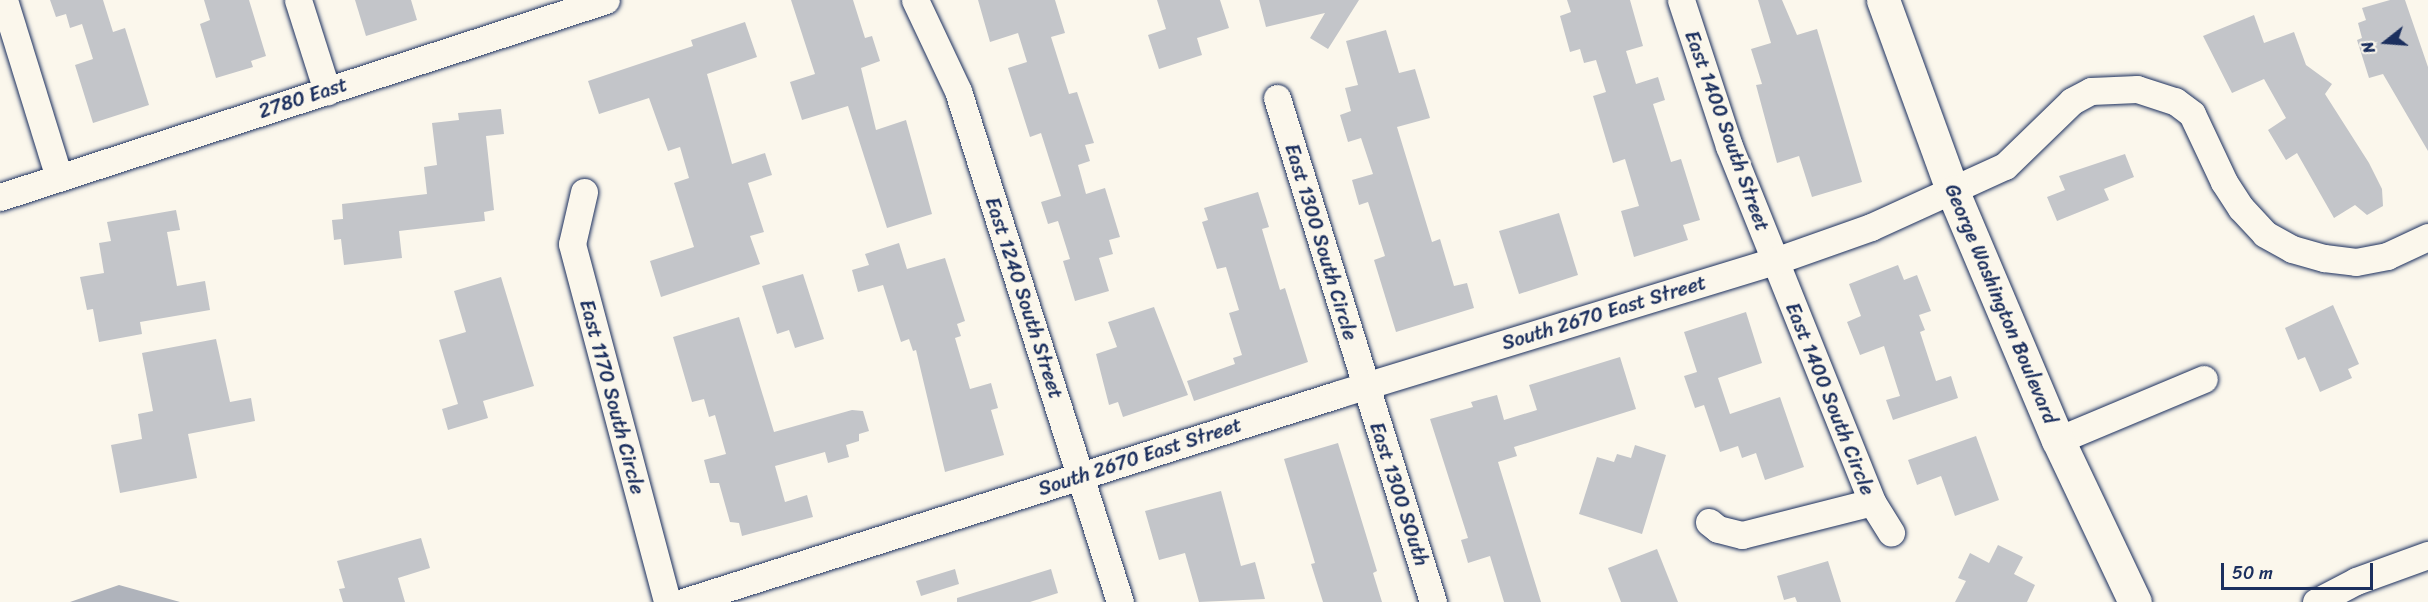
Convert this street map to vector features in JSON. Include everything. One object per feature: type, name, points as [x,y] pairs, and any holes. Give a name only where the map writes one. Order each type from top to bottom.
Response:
[{"type":"main road","name":"George Washington Boulevard","points":[[1883,0],[1953,192],[2058,440],[2135,602]]},
{"type":"street","points":[[4,0],[59,178]]},
{"type":"street","points":[[298,0],[327,91]]},
{"type":"street","name":"2780 East","points":[[0,197],[606,0]]},
{"type":"street","name":"East 1240 South Street","points":[[915,0],[958,91],[1120,602]]},
{"type":"street","name":"East 1400 South Street","points":[[1681,0],[1729,146],[1775,261]]},
{"type":"street","name":"South 2670 East Street","points":[[683,602],[1365,387],[1775,261],[1953,192],[2005,166],[2072,101],[2091,91],[2137,89],[2175,101],[2192,114],[2224,182],[2241,208],[2265,234],[2292,249],[2324,258],[2356,262],[2387,256],[2428,237]]},
{"type":"street","name":"East 1300 South Circle","points":[[1278,98],[1365,387]]},
{"type":"street","name":"East 1170 South Circle","points":[[584,192],[572,244],[667,602]]},
{"type":"street","name":"East 1400 South Circle","points":[[1775,261],[1872,502],[1891,533]]},
{"type":"street","points":[[2058,440],[2204,379]]},
{"type":"street","name":"East 1300 SOuth","points":[[1365,387],[1433,602]]},
{"type":"street","points":[[1709,522],[1718,529],[1742,535],[1872,502]]},
{"type":"street","points":[[2316,602],[2356,582],[2428,555]]},
{"type":"shaded area","points":[[119,585],[180,602],[70,602]]},
{"type":"building","points":[[50,0],[103,0],[113,32],[125,28],[149,105],[93,123],[75,65],[93,59],[82,24],[70,28],[66,14],[56,17]]},
{"type":"building","points":[[204,0],[249,0],[266,56],[251,61],[253,67],[216,78],[200,24],[210,20]]},
{"type":"building","points":[[355,0],[411,0],[417,20],[366,36]]},
{"type":"building","points":[[791,0],[853,0],[865,38],[872,36],[880,61],[861,68],[876,130],[906,120],[932,214],[887,228],[848,106],[802,120],[790,82],[815,74]]},
{"type":"building","points":[[978,0],[1055,0],[1065,33],[1051,37],[1069,94],[1077,92],[1094,143],[1085,145],[1090,161],[1078,165],[1086,194],[1105,188],[1120,237],[1109,240],[1113,254],[1099,258],[1109,291],[1075,301],[1063,261],[1070,259],[1058,221],[1048,224],[1041,202],[1061,196],[1041,133],[1030,137],[1008,68],[1027,62],[1018,33],[990,42]]},
{"type":"building","points":[[1157,0],[1220,0],[1229,28],[1197,38],[1202,55],[1159,69],[1148,35],[1166,29]]},
{"type":"building","points":[[1259,0],[1359,0],[1328,49],[1310,38],[1325,13],[1266,27]]},
{"type":"building","points":[[1567,0],[1630,0],[1643,46],[1626,51],[1636,84],[1658,77],[1665,100],[1653,104],[1671,162],[1681,159],[1700,220],[1683,225],[1688,240],[1634,257],[1621,211],[1639,206],[1625,159],[1613,163],[1593,96],[1606,92],[1596,60],[1584,63],[1580,49],[1570,52],[1560,16],[1571,12]]},
{"type":"building","points":[[1758,0],[1782,0],[1797,35],[1817,29],[1862,182],[1812,197],[1799,156],[1777,163],[1756,85],[1762,84],[1751,49],[1771,43]]},
{"type":"building","points":[[2390,0],[2405,0],[2428,67],[2428,151],[2383,74],[2369,78],[2357,40],[2362,38],[2358,23],[2366,20],[2362,8]]},
{"type":"building","points":[[2254,15],[2264,43],[2294,32],[2306,65],[2332,84],[2325,94],[2369,163],[2382,189],[2383,206],[2367,215],[2355,205],[2334,218],[2297,153],[2286,160],[2268,130],[2286,118],[2264,79],[2232,93],[2203,36]]},
{"type":"building","points":[[745,22],[757,57],[707,74],[732,164],[765,153],[772,175],[748,183],[764,232],[750,236],[760,264],[661,297],[650,261],[694,247],[674,183],[689,178],[680,147],[668,151],[649,98],[599,114],[588,81],[693,46],[691,40]]},
{"type":"building","points":[[1386,30],[1399,73],[1415,69],[1430,118],[1397,127],[1432,242],[1440,239],[1454,286],[1467,283],[1474,308],[1396,332],[1374,260],[1385,256],[1368,202],[1359,205],[1352,180],[1373,174],[1361,138],[1348,142],[1340,115],[1351,111],[1345,88],[1358,85],[1346,41]]},
{"type":"building","points":[[501,109],[504,134],[486,136],[494,210],[484,212],[485,221],[399,231],[402,258],[344,265],[341,239],[334,240],[332,220],[343,219],[342,204],[427,194],[424,167],[437,165],[432,123],[459,120],[458,113]]},
{"type":"building","points":[[2125,154],[2134,177],[2104,189],[2109,200],[2057,221],[2047,197],[2065,190],[2059,176]]},
{"type":"building","points":[[1258,192],[1269,227],[1262,229],[1280,290],[1285,288],[1308,362],[1194,401],[1187,381],[1235,364],[1233,358],[1242,355],[1229,313],[1239,310],[1226,267],[1217,269],[1202,222],[1208,220],[1204,208]]},
{"type":"building","points":[[176,210],[180,230],[167,232],[177,286],[205,281],[210,310],[140,322],[142,334],[99,342],[93,309],[87,310],[80,277],[104,273],[99,243],[111,241],[107,222]]},
{"type":"building","points":[[1559,213],[1578,275],[1519,294],[1499,231]]},
{"type":"building","points":[[899,243],[907,269],[945,258],[965,321],[957,324],[961,336],[955,338],[970,389],[991,383],[998,408],[991,410],[1004,455],[945,472],[916,350],[913,351],[909,339],[901,342],[883,285],[858,292],[852,270],[869,265],[865,254]]},
{"type":"building","points":[[1898,265],[1904,280],[1917,275],[1931,311],[1919,315],[1925,330],[1920,332],[1936,381],[1951,376],[1958,398],[1893,420],[1886,400],[1900,396],[1884,346],[1860,355],[1847,322],[1861,316],[1849,284]]},
{"type":"building","points":[[803,274],[824,339],[795,348],[789,330],[777,334],[762,286]]},
{"type":"building","points":[[501,277],[534,386],[483,401],[488,418],[448,430],[442,409],[458,404],[439,340],[466,332],[454,291]]},
{"type":"building","points":[[2333,305],[2359,364],[2348,369],[2352,378],[2320,392],[2305,357],[2298,360],[2285,328]]},
{"type":"building","points":[[1154,307],[1188,395],[1123,417],[1118,402],[1109,405],[1096,354],[1117,347],[1108,322]]},
{"type":"building","points":[[1746,312],[1762,363],[1718,378],[1730,414],[1780,397],[1804,467],[1765,480],[1756,453],[1742,458],[1738,446],[1720,452],[1704,405],[1695,408],[1684,376],[1697,372],[1684,332]]},
{"type":"building","points":[[739,317],[774,432],[852,410],[863,411],[869,431],[859,434],[859,441],[846,445],[849,457],[828,463],[825,452],[775,466],[785,502],[807,495],[813,517],[742,536],[739,523],[730,522],[719,483],[710,483],[704,460],[726,454],[715,415],[709,417],[704,399],[692,402],[673,337]]},
{"type":"building","points":[[216,339],[230,402],[251,398],[255,421],[188,434],[197,478],[120,493],[111,445],[142,439],[138,414],[153,411],[142,353]]},
{"type":"building","points":[[1620,357],[1636,409],[1514,447],[1517,456],[1498,462],[1541,602],[1504,602],[1490,556],[1468,563],[1461,540],[1468,538],[1430,419],[1473,407],[1471,402],[1497,395],[1504,420],[1537,410],[1529,385]]},
{"type":"building","points":[[1976,436],[1999,500],[1955,516],[1941,476],[1917,485],[1908,460]]},
{"type":"building","points":[[1338,443],[1377,571],[1373,573],[1382,602],[1323,602],[1311,564],[1315,563],[1284,459]]},
{"type":"building","points":[[1635,445],[1666,455],[1642,534],[1579,514],[1597,457],[1614,462],[1617,454],[1631,458]]},
{"type":"building","points":[[1221,491],[1241,566],[1255,562],[1265,599],[1199,602],[1185,553],[1159,560],[1145,511]]},
{"type":"building","points":[[421,538],[430,568],[398,578],[405,602],[343,602],[339,589],[345,588],[337,561]]},
{"type":"building","points":[[1998,545],[2023,557],[2014,574],[2035,585],[2027,602],[1955,602],[1966,581],[1958,578],[1970,553],[1989,563]]},
{"type":"building","points":[[1657,549],[1678,602],[1621,602],[1608,568]]},
{"type":"building","points":[[1828,561],[1841,602],[1797,602],[1795,597],[1784,600],[1777,576]]},
{"type":"building","points":[[955,569],[959,584],[921,596],[916,581]]},
{"type":"building","points":[[1051,569],[1058,593],[1030,602],[957,602],[957,598]]}]
